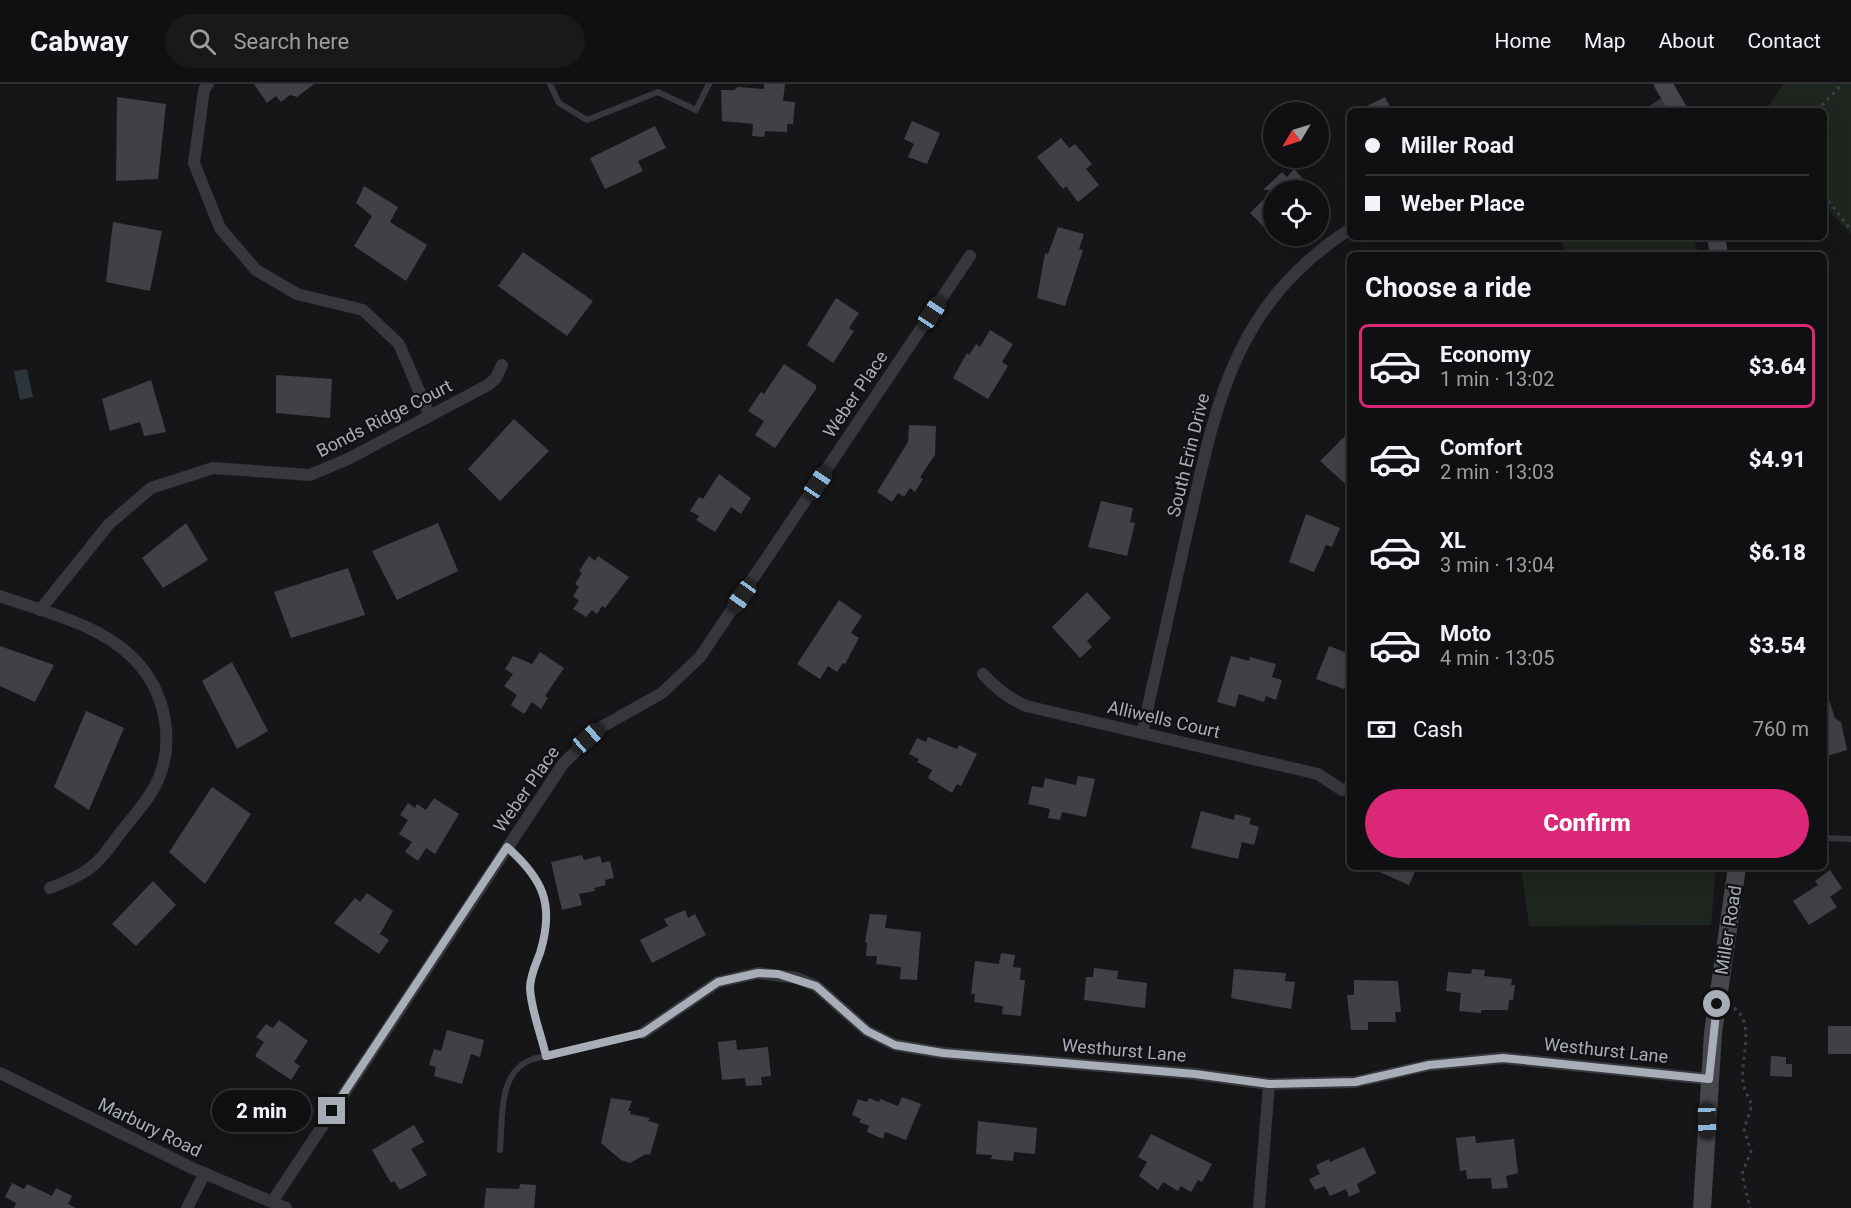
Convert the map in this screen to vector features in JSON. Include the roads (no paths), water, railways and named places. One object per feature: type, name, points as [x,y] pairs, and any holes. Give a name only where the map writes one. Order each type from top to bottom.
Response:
[{"type":"street","points":[[208,84],[204,90],[194,163],[220,228],[256,270],[297,294],[363,310],[399,344],[429,414]]},
{"type":"street","points":[[1657,108],[1671,98]]},
{"type":"street","name":"South Erin Drive","points":[[1142,733],[1211,428],[1230,369],[1256,322],[1281,287],[1324,246],[1347,231]]},
{"type":"street","name":"Weber Place","points":[[272,1202],[507,847],[579,746],[616,717],[662,693],[700,657],[970,256]]},
{"type":"street","name":"Bonds Ridge Court","points":[[40,610],[109,524],[151,488],[213,468],[310,475],[348,459],[429,414],[488,385],[496,378],[502,365]]},
{"type":"street","points":[[0,596],[102,634],[133,658],[156,692],[164,715],[167,739],[160,775],[148,797],[88,870],[50,888]]},
{"type":"street","name":"Alliwells Court","points":[[983,674],[1010,699],[1026,706],[1318,774],[1346,785]]},
{"type":"street","name":"Miller Road","points":[[1702,1208],[1709,1079],[1717,1004],[1737,870]]},
{"type":"street","name":"Westhurst Lane","points":[[643,1033],[718,982],[738,976],[778,974],[816,986],[867,1031],[905,1048],[1195,1074],[1269,1084],[1355,1082],[1429,1065],[1503,1058],[1709,1079]]},
{"type":"street","name":"Marbury Road","points":[[0,1073],[205,1173],[286,1208]]},
{"type":"street","points":[[1259,1208],[1269,1084]]},
{"type":"street","points":[[187,1208],[205,1173]]},
{"type":"lane","points":[[550,84],[559,103],[587,120],[658,92],[696,110],[709,84]]},
{"type":"lane","points":[[1827,838],[1851,839]]},
{"type":"lane","points":[[507,847],[529,867],[538,880],[545,907],[546,930],[530,989],[546,1056]]},
{"type":"lane","points":[[500,1150],[507,1082],[510,1075],[526,1061],[643,1033]]}]
